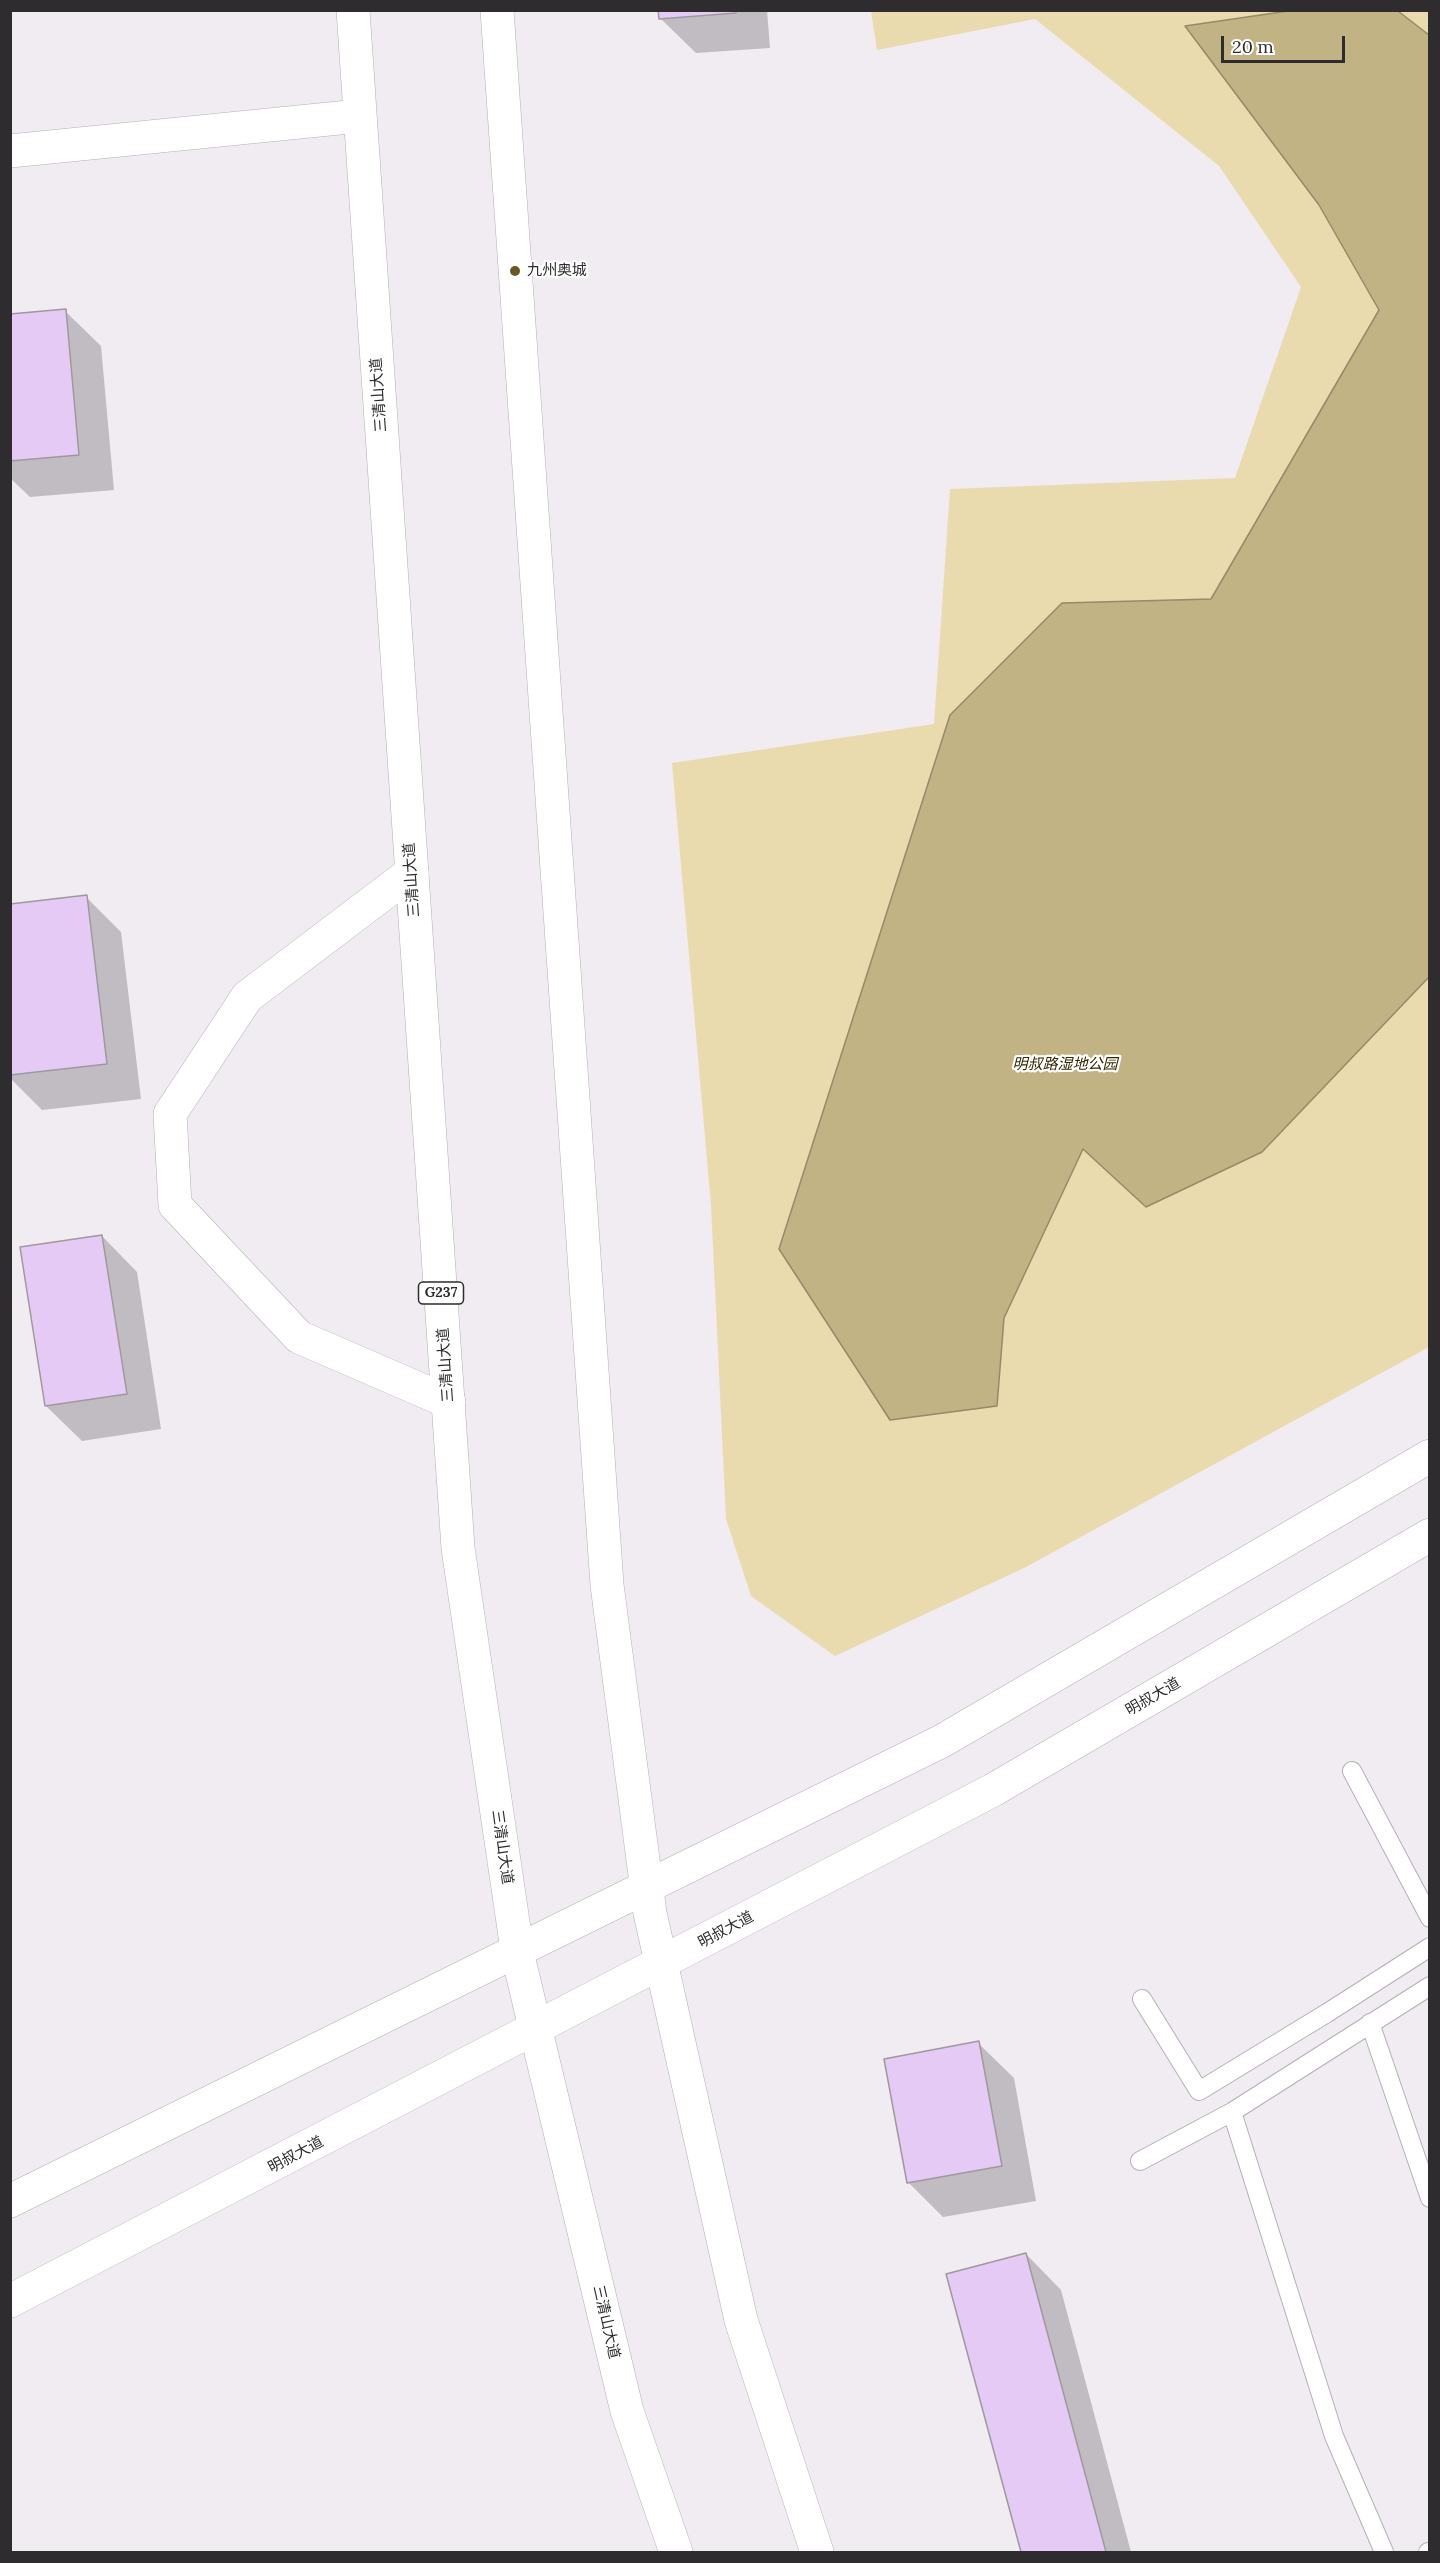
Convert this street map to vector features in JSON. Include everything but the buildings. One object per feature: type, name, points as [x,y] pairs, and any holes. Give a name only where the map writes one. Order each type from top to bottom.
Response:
[{"type":"main road","name":"三清山大道","points":[[353,10],[458,1548],[518,1950],[627,2411],[676,2553]]},
{"type":"main road","points":[[497,10],[607,1585],[650,1913],[741,2320],[817,2553]]},
{"type":"main road","points":[[10,151],[359,116]]},
{"type":"main road","points":[[412,872],[247,997],[170,1114],[175,1205],[299,1337],[448,1402]]},
{"type":"main road","points":[[10,2201],[942,1741],[1430,1456]]},
{"type":"main road","name":"明叔大道","points":[[10,2301],[993,1790],[1430,1535]]},
{"type":"lane","points":[[1352,1771],[1430,1917]]},
{"type":"lane","points":[[1142,2000],[1199,2091],[1430,1947]]},
{"type":"lane","points":[[1140,2161],[1233,2112],[1430,1986]]},
{"type":"lane","points":[[1370,2023],[1430,2198]]},
{"type":"lane","points":[[1233,2112],[1334,2436],[1384,2553]]},
{"type":"green space","name":"明叔路湿地公园","points":[[871,11],[1429,11],[1429,1347],[1024,1568],[835,1656],[751,1596],[726,1519],[711,1205],[672,763],[934,724],[950,489],[1235,478],[1301,287],[1219,166],[1035,19],[877,50]]},
{"type":"shaded area","points":[[1288,11],[1398,11],[1429,35],[1429,977],[1262,1152],[1146,1207],[1083,1149],[1004,1318],[997,1406],[890,1420],[779,1249],[950,715],[1062,603],[1211,599],[1379,310],[1319,205],[1185,26]]},
{"type":"place","name":"九州奥城","points":[[515,271]]}]
